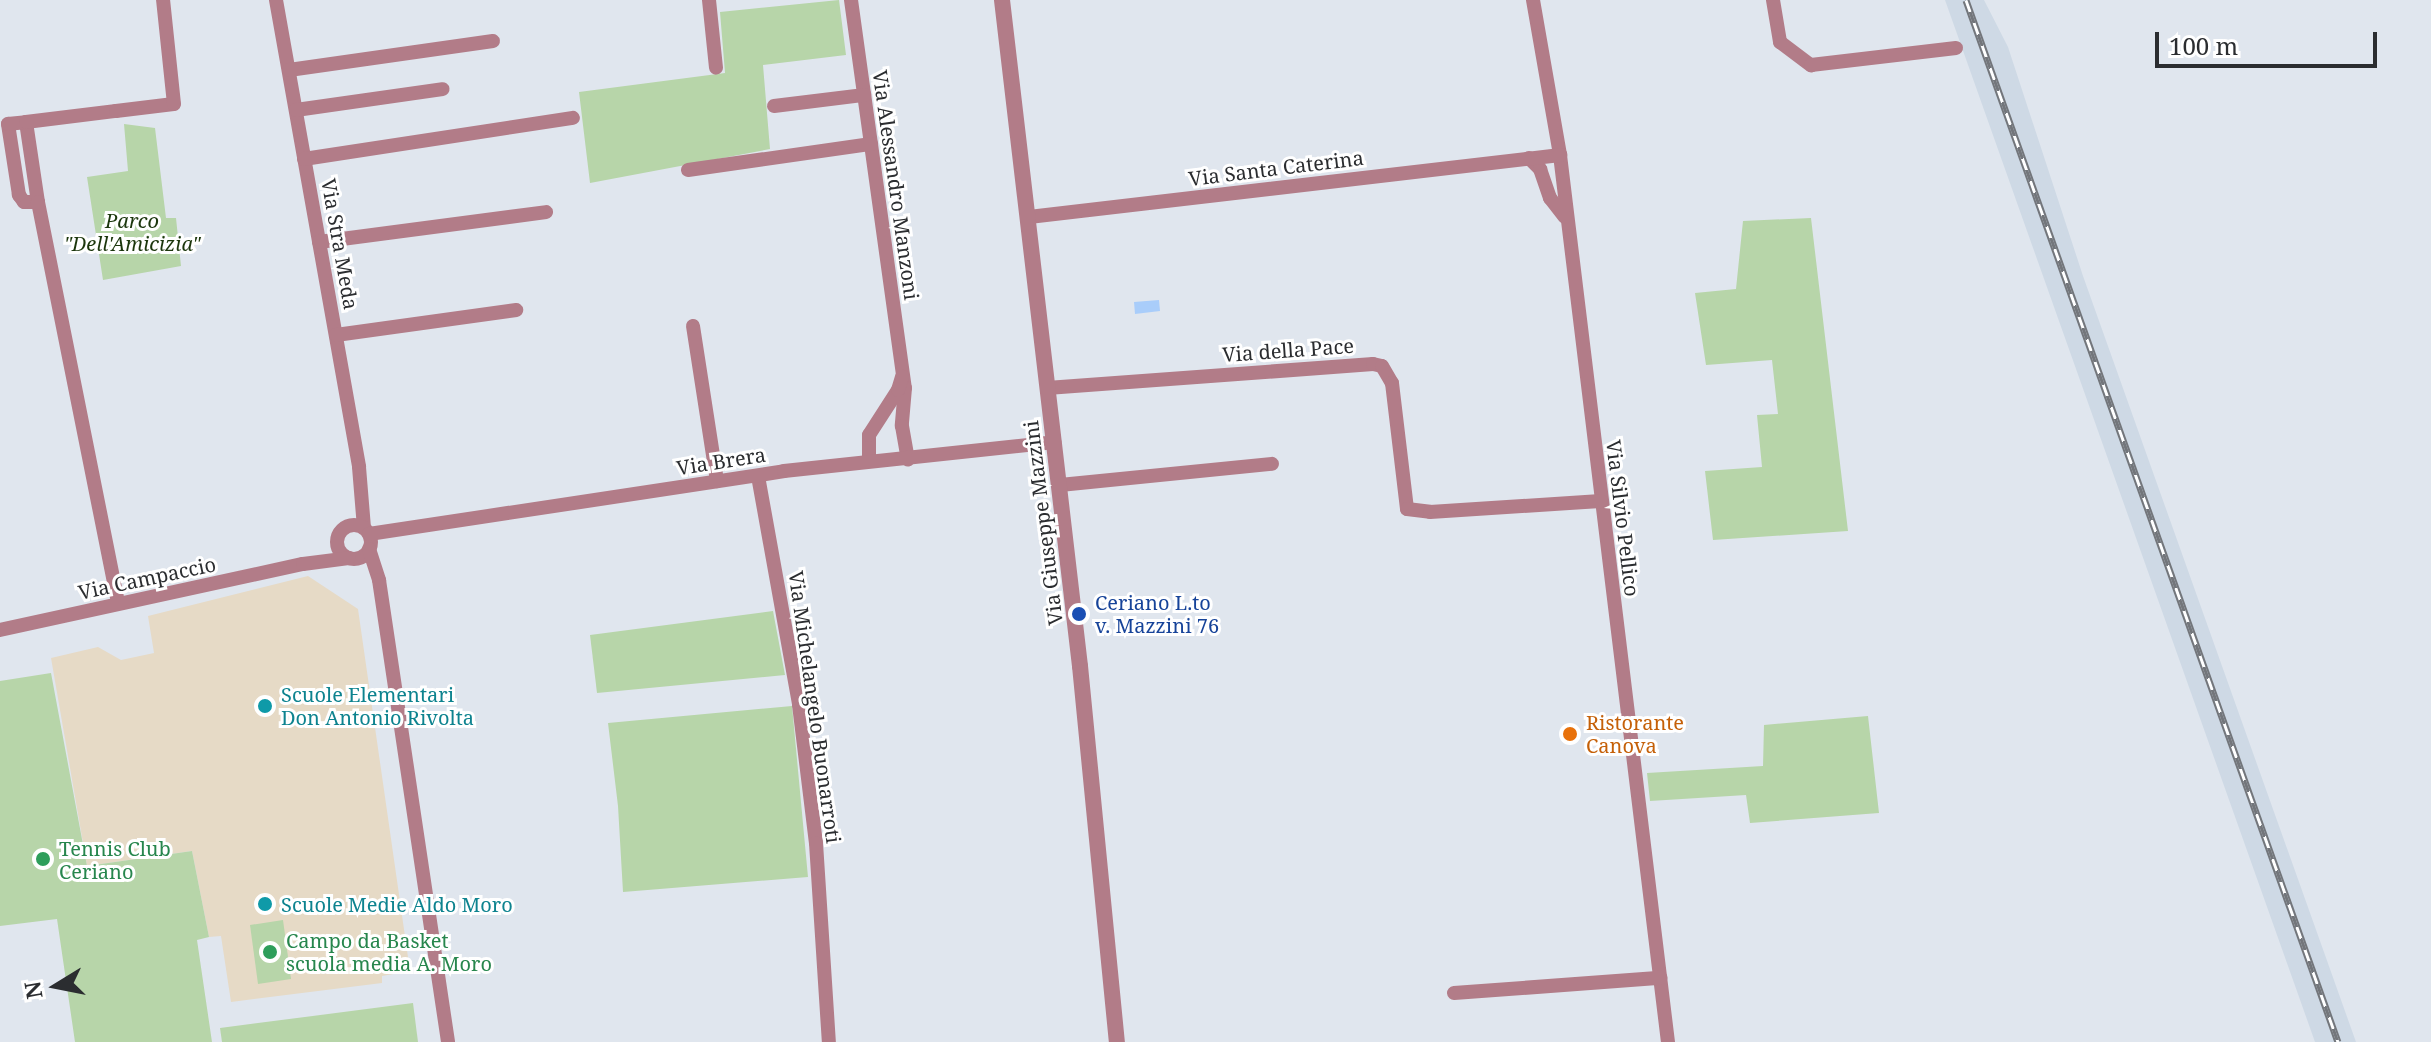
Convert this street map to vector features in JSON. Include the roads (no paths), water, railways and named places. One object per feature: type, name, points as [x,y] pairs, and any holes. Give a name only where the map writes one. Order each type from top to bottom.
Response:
[{"type":"street","points":[[118,603],[38,202],[24,202],[17,184],[8,124],[174,104],[163,0]]},
{"type":"street","name":"Via Stra Meda","points":[[276,0],[359,467],[364,545],[379,580],[448,1042]]},
{"type":"street","points":[[709,0],[716,68]]},
{"type":"street","name":"Via Alessandro Manzoni","points":[[851,0],[902,376],[902,426],[908,459]]},
{"type":"street","name":"Via Giuseppe Mazzini","points":[[1002,0],[1060,485],[1117,1042]]},
{"type":"street","name":"Via Silvio Pellico","points":[[1533,0],[1560,155],[1565,217],[1668,1042]]},
{"type":"street","points":[[1773,0],[1780,42],[1811,65],[1956,48]]},
{"type":"street","points":[[289,70],[493,41]]},
{"type":"street","points":[[296,110],[443,89]]},
{"type":"street","points":[[774,106],[864,95]]},
{"type":"street","points":[[304,159],[573,118]]},
{"type":"street","points":[[688,170],[871,144]]},
{"type":"street","name":"Via Santa Caterina","points":[[1029,217],[1560,155]]},
{"type":"street","points":[[1529,158],[1540,169],[1550,198],[1565,217]]},
{"type":"street","points":[[319,242],[546,212]]},
{"type":"street","points":[[336,335],[516,310]]},
{"type":"street","points":[[693,326],[717,481]]},
{"type":"street","name":"Via della Pace","points":[[1047,388],[1369,364],[1382,366],[1392,383],[1407,509],[1417,513],[1601,501]]},
{"type":"street","points":[[869,461],[869,435],[898,390],[902,376]]},
{"type":"street","name":"Via Brera","points":[[364,545],[395,531],[717,481],[1054,442]]},
{"type":"street","points":[[1060,485],[1272,464]]},
{"type":"street","name":"Via Michelangelo Buonarroti","points":[[758,476],[799,705],[816,843],[829,1042]]},
{"type":"street","name":"Via Stra Meda","points":[[342,532],[360,496]]},
{"type":"street","points":[[342,532],[364,545],[338,548],[342,532]]},
{"type":"street","name":"Via Campaccio","points":[[303,564],[342,532]]},
{"type":"street","name":"Via Campaccio","points":[[0,630],[303,564],[364,545]]},
{"type":"street","points":[[1454,993],[1660,978]]},
{"type":"water","points":[[1159,300],[1160,311],[1135,314],[1134,302]]},
{"type":"railway","points":[[1966,0],[2338,1042]]},
{"type":"place","name":"Ceriano L.to v. Mazzini 76","points":[[1079,614]]},
{"type":"place","name":"Scuole Elementari Don Antonio Rivolta","points":[[265,706]]},
{"type":"place","name":"Ristorante Canova","points":[[1570,734]]},
{"type":"place","name":"Tennis Club Ceriano","points":[[43,859]]},
{"type":"place","name":"Scuole Medie Aldo Moro","points":[[265,904]]},
{"type":"place","name":"Campo da Basket scuola media A. Moro","points":[[270,952]]},
{"type":"park label","name":"Parco \"Dell'Amicizia\"","points":[[132,232]]}]
